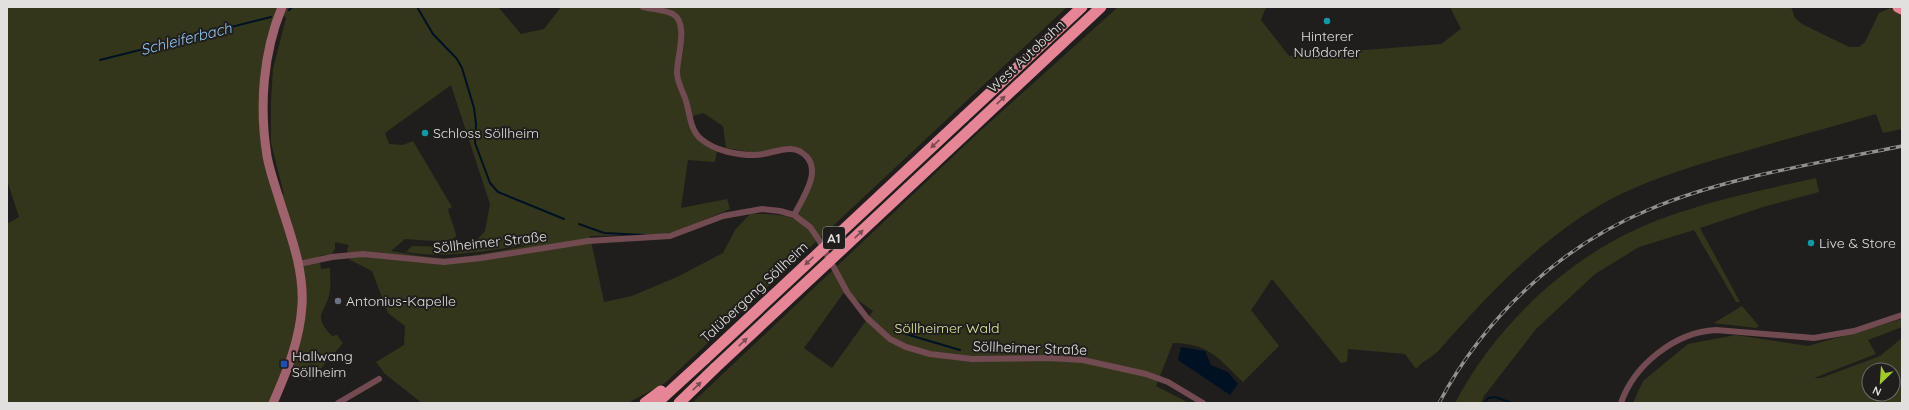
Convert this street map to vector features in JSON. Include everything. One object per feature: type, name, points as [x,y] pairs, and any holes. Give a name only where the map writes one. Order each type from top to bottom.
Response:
[{"type":"highway","name":"West Autobahn","points":[[964,117],[1082,7]]},
{"type":"highway","name":"West Autobahn","points":[[973,127],[1101,7]]},
{"type":"highway","points":[[1898,7],[1902,10]]},
{"type":"highway","name":"Talübergang Söllheim","points":[[679,382],[964,117]]},
{"type":"highway","name":"Talübergang Söllheim","points":[[679,403],[973,127]]},
{"type":"highway","points":[[645,403],[664,388],[679,382]]},
{"type":"highway","name":"A1","points":[[657,403],[679,382]]},
{"type":"street","points":[[273,403],[287,371],[298,337],[302,304],[299,264],[267,157],[264,121],[265,75],[269,49],[282,7]]},
{"type":"street","points":[[644,7],[673,14],[679,20],[682,33],[677,72],[679,84],[686,100],[695,133],[702,140],[719,150],[730,152],[756,155],[788,148],[804,153],[812,168],[811,180],[794,215]]},
{"type":"street","name":"Söllheimer Straße","points":[[299,264],[332,257],[362,254],[444,262],[488,257],[588,241],[670,236],[723,216],[762,209],[780,211],[794,215],[815,233],[847,292],[867,318],[890,339],[906,347],[930,354],[972,359],[1048,358],[1083,360],[1146,374],[1168,382],[1203,403]]},
{"type":"street","points":[[1621,403],[1632,379],[1642,368],[1673,343],[1705,330],[1814,338],[1854,331],[1902,315]]},
{"type":"street","points":[[338,403],[379,379]]},
{"type":"green space","points":[[7,7],[278,7],[262,68],[266,168],[274,198],[284,194],[271,143],[271,101],[273,69],[286,18],[283,14],[286,7],[498,7],[521,34],[544,29],[561,7],[1067,7],[665,383],[628,403],[422,403],[385,374],[376,362],[404,345],[405,326],[388,313],[372,271],[350,260],[347,250],[349,245],[335,242],[335,249],[332,254],[319,256],[321,269],[330,268],[330,290],[321,318],[325,328],[332,336],[337,335],[343,343],[310,381],[288,360],[269,403],[7,403],[7,224],[19,217],[7,180]],"holes":[[[451,85],[490,204],[485,231],[476,241],[466,245],[452,247],[412,246],[406,252],[436,255],[480,252],[525,246],[476,255],[446,258],[425,257],[391,251],[405,239],[435,241],[452,240],[456,236],[448,209],[452,207],[413,141],[403,145],[389,144],[385,133]],[[703,113],[723,126],[726,148],[757,153],[789,146],[805,150],[811,158],[813,181],[794,219],[778,215],[750,214],[735,230],[723,253],[677,277],[632,296],[604,302],[590,236],[662,234],[677,231],[730,209],[727,199],[681,208],[688,160],[715,162],[717,151],[690,126],[693,116]]]},
{"type":"green space","name":"Söllheimer Wald","points":[[1118,7],[1266,7],[1261,20],[1289,56],[1441,44],[1461,29],[1450,7],[1791,7],[1795,18],[1802,24],[1849,47],[1859,47],[1865,42],[1879,13],[1890,8],[1902,14],[1902,129],[1883,133],[1876,114],[1695,166],[1664,176],[1619,195],[1569,225],[1546,243],[1480,305],[1438,351],[1416,369],[1405,354],[1348,349],[1347,362],[1341,363],[1272,279],[1251,310],[1279,346],[1243,382],[1220,360],[1205,349],[1196,346],[1173,343],[1156,386],[1189,403],[692,403],[979,132]],"holes":[[[845,291],[873,311],[832,368],[804,348]]]},
{"type":"green space","points":[[1816,178],[1819,192],[1763,207],[1700,228],[1740,302],[1736,302],[1694,230],[1639,247],[1595,274],[1536,329],[1484,396],[1481,403],[1455,403],[1473,372],[1494,343],[1518,315],[1573,267],[1604,246],[1636,229],[1705,204]]},
{"type":"green space","points":[[1742,306],[1759,326],[1756,328],[1714,323]]},
{"type":"green space","points":[[1902,319],[1902,327],[1868,340],[1876,354],[1814,378],[1821,378],[1861,363],[1861,402],[1901,402],[1901,362],[1864,362],[1880,356],[1902,338],[1902,403],[1633,403],[1643,381],[1688,344],[1736,335],[1808,346]]},
{"type":"water","points":[[1181,347],[1205,351],[1211,365],[1228,372],[1238,384],[1230,395],[1178,360]]},
{"type":"waterway","name":"Schleiferbach","points":[[289,10],[292,7]]},
{"type":"waterway","points":[[417,7],[433,34],[457,59],[462,68],[474,108],[476,124],[475,143],[490,183],[498,192],[564,219]]},
{"type":"waterway","name":"Schleiferbach","points":[[100,60],[271,17]]},
{"type":"waterway","points":[[579,224],[604,233],[644,235]]},
{"type":"waterway","points":[[899,332],[960,350]]},
{"type":"waterway","points":[[1484,403],[1488,398],[1495,397],[1512,403]]},
{"type":"railway","points":[[1439,403],[1457,372],[1478,342],[1501,314],[1527,288],[1555,265],[1584,244],[1615,225],[1678,198],[1709,188],[1773,172],[1902,146]]},
{"type":"place","name":"Hinterer Nußdorfer","points":[[1327,21]]},
{"type":"place","name":"Schloss Söllheim","points":[[425,133]]},
{"type":"place","name":"Live & Store","points":[[1811,243]]},
{"type":"place","name":"Antonius-Kapelle","points":[[338,301]]},
{"type":"place","name":"Hallwang Söllheim","points":[[284,364]]}]
